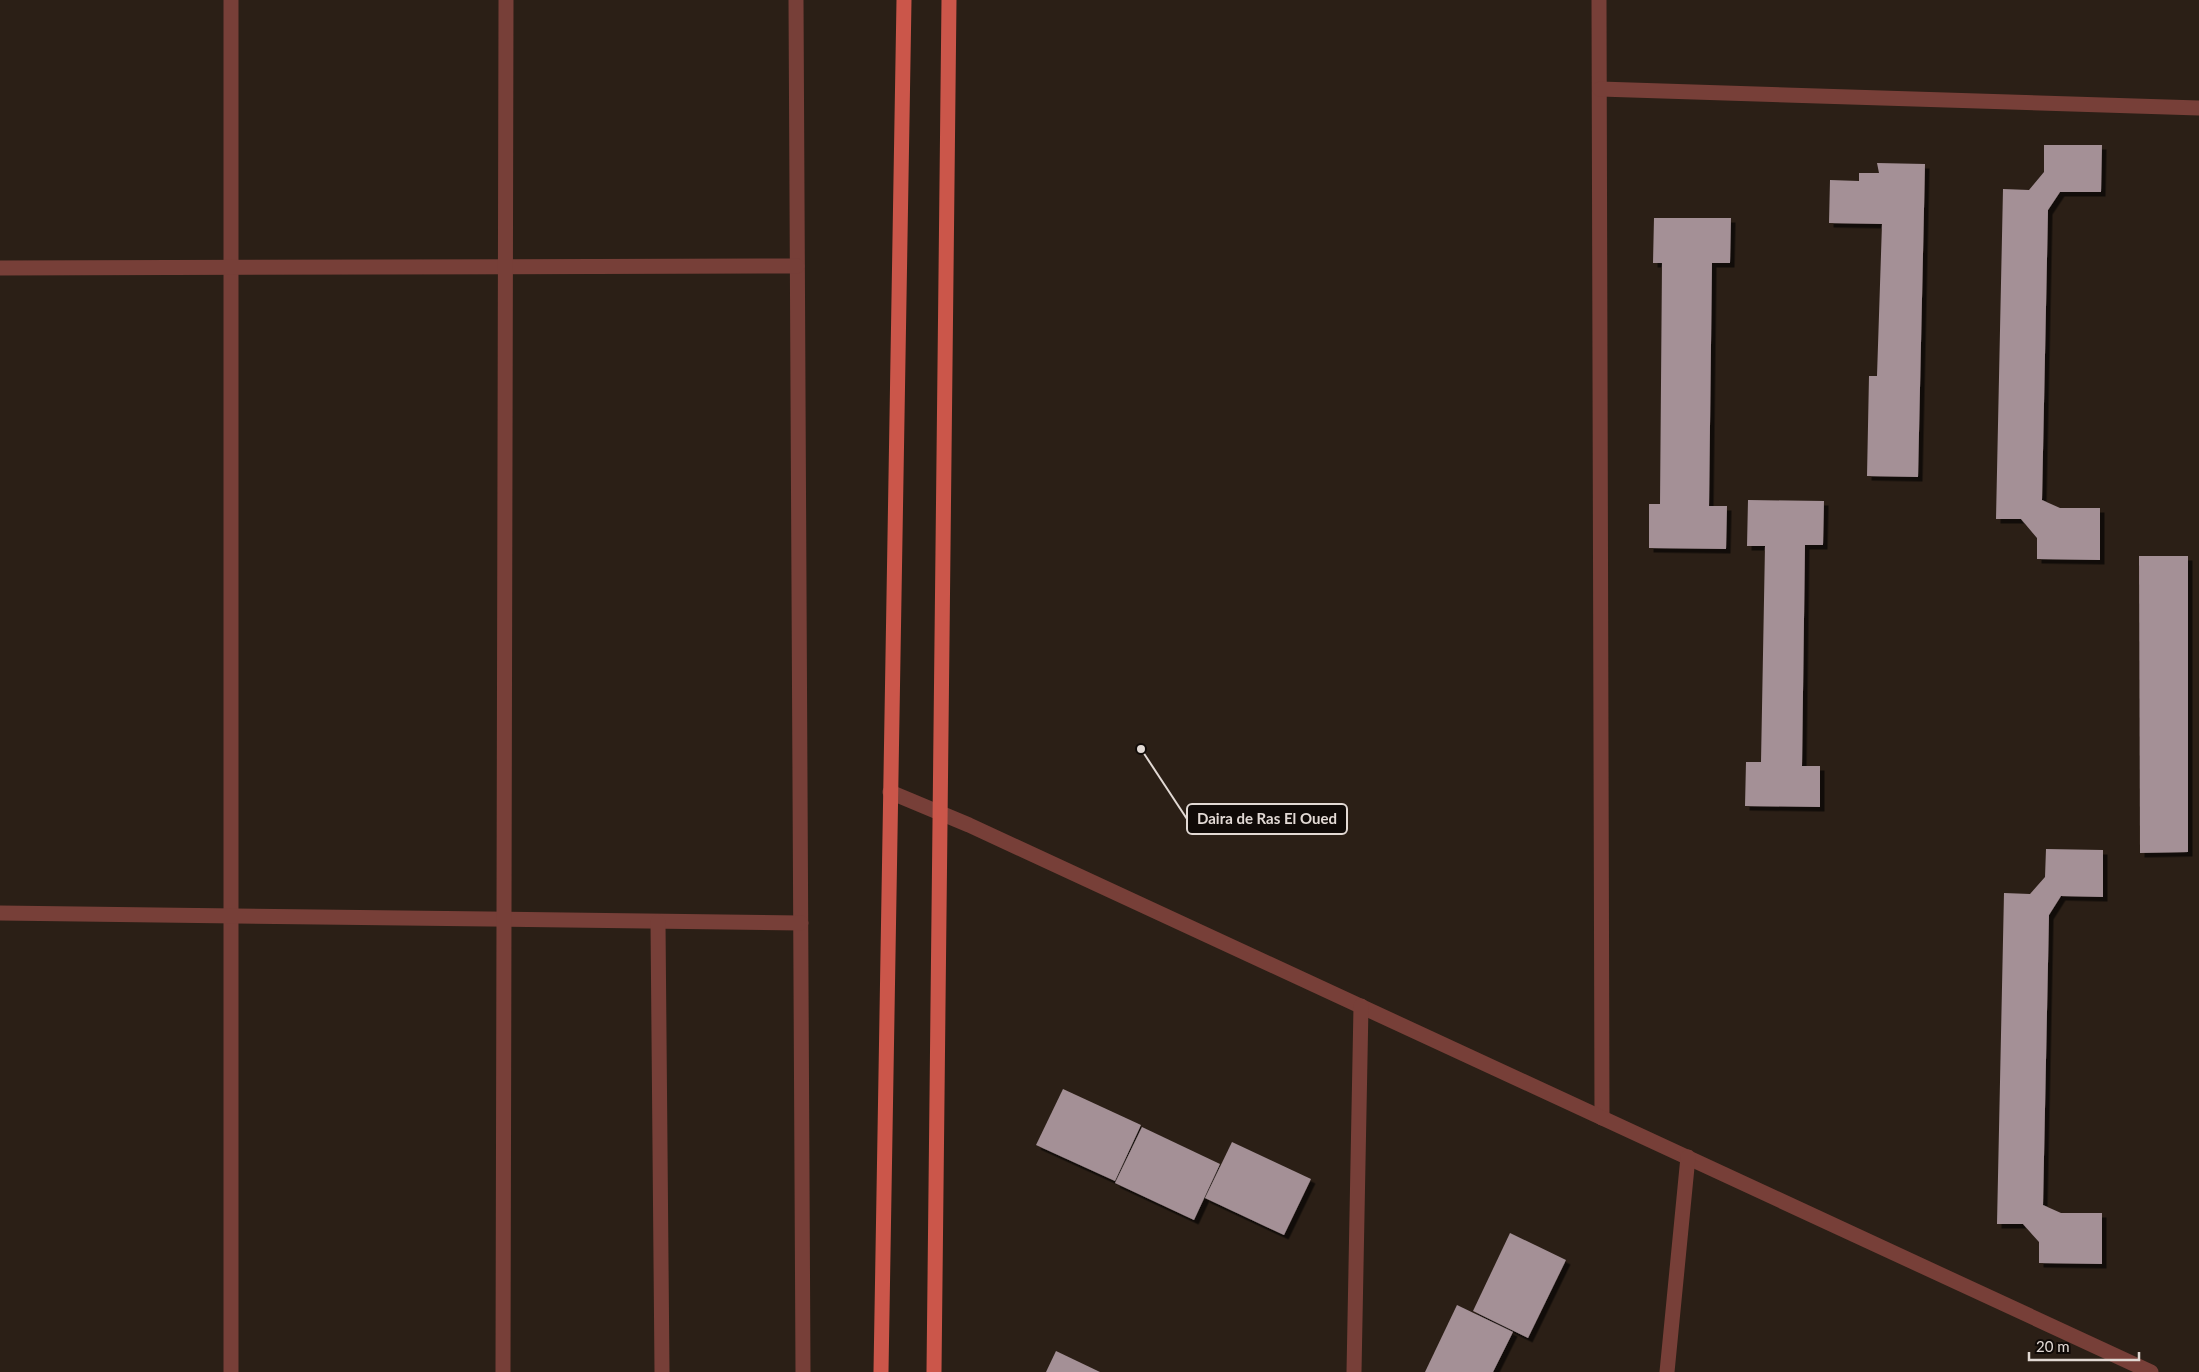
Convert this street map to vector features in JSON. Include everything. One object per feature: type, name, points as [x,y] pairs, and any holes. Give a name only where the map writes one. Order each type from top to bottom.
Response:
[{"type":"main road","points":[[882,1372],[904,0]]},
{"type":"main road","points":[[934,1372],[949,0]]},
{"type":"street","points":[[231,0],[231,1372]]},
{"type":"street","points":[[502,1372],[506,0]]},
{"type":"street","points":[[796,0],[803,1372]]},
{"type":"street","points":[[1599,0],[1602,1118]]},
{"type":"street","points":[[1600,89],[2199,108]]},
{"type":"street","points":[[0,268],[797,266]]},
{"type":"street","points":[[890,792],[941,812],[2151,1372]]},
{"type":"street","points":[[0,913],[801,923]]},
{"type":"street","points":[[658,922],[662,1372]]},
{"type":"street","points":[[1354,1372],[1360,1006]]},
{"type":"street","points":[[1667,1372],[1688,1157]]},
{"type":"building","points":[[2044,145],[2102,145],[2101,192],[2060,192],[2048,210],[2042,500],[2060,508],[2100,508],[2100,560],[2037,559],[2037,538],[2021,519],[1996,519],[2003,189],[2029,190],[2044,172]]},
{"type":"building","points":[[1877,163],[1925,164],[1918,477],[1867,476],[1869,376],[1877,376],[1882,224],[1829,223],[1830,180],[1859,181],[1859,173],[1879,173]]},
{"type":"building","points":[[1654,218],[1731,218],[1730,263],[1712,263],[1709,506],[1727,506],[1726,549],[1649,548],[1649,504],[1660,504],[1662,263],[1653,263]]},
{"type":"building","points":[[1748,500],[1824,501],[1823,545],[1805,545],[1802,766],[1820,766],[1820,807],[1745,806],[1746,762],[1761,762],[1765,546],[1747,546]]},
{"type":"building","points":[[2139,556],[2188,556],[2188,852],[2140,853]]},
{"type":"building","points":[[2046,849],[2103,850],[2103,897],[2061,896],[2049,915],[2043,1205],[2061,1213],[2102,1213],[2102,1264],[2039,1263],[2039,1242],[2023,1224],[1997,1224],[2004,893],[2030,894],[2045,877]]},
{"type":"building","points":[[1063,1089],[1141,1125],[1115,1181],[1036,1145]]},
{"type":"building","points":[[1142,1127],[1220,1164],[1194,1220],[1115,1183]]},
{"type":"building","points":[[1232,1142],[1311,1179],[1284,1235],[1205,1198]]},
{"type":"building","points":[[1510,1233],[1566,1260],[1528,1338],[1473,1311]]},
{"type":"building","points":[[1457,1305],[1513,1332],[1493,1372],[1425,1372]]},
{"type":"building","points":[[1056,1351],[1100,1372],[1046,1372]]},
{"type":"place","name":"Daira de Ras El Oued","points":[[1141,749]]}]
